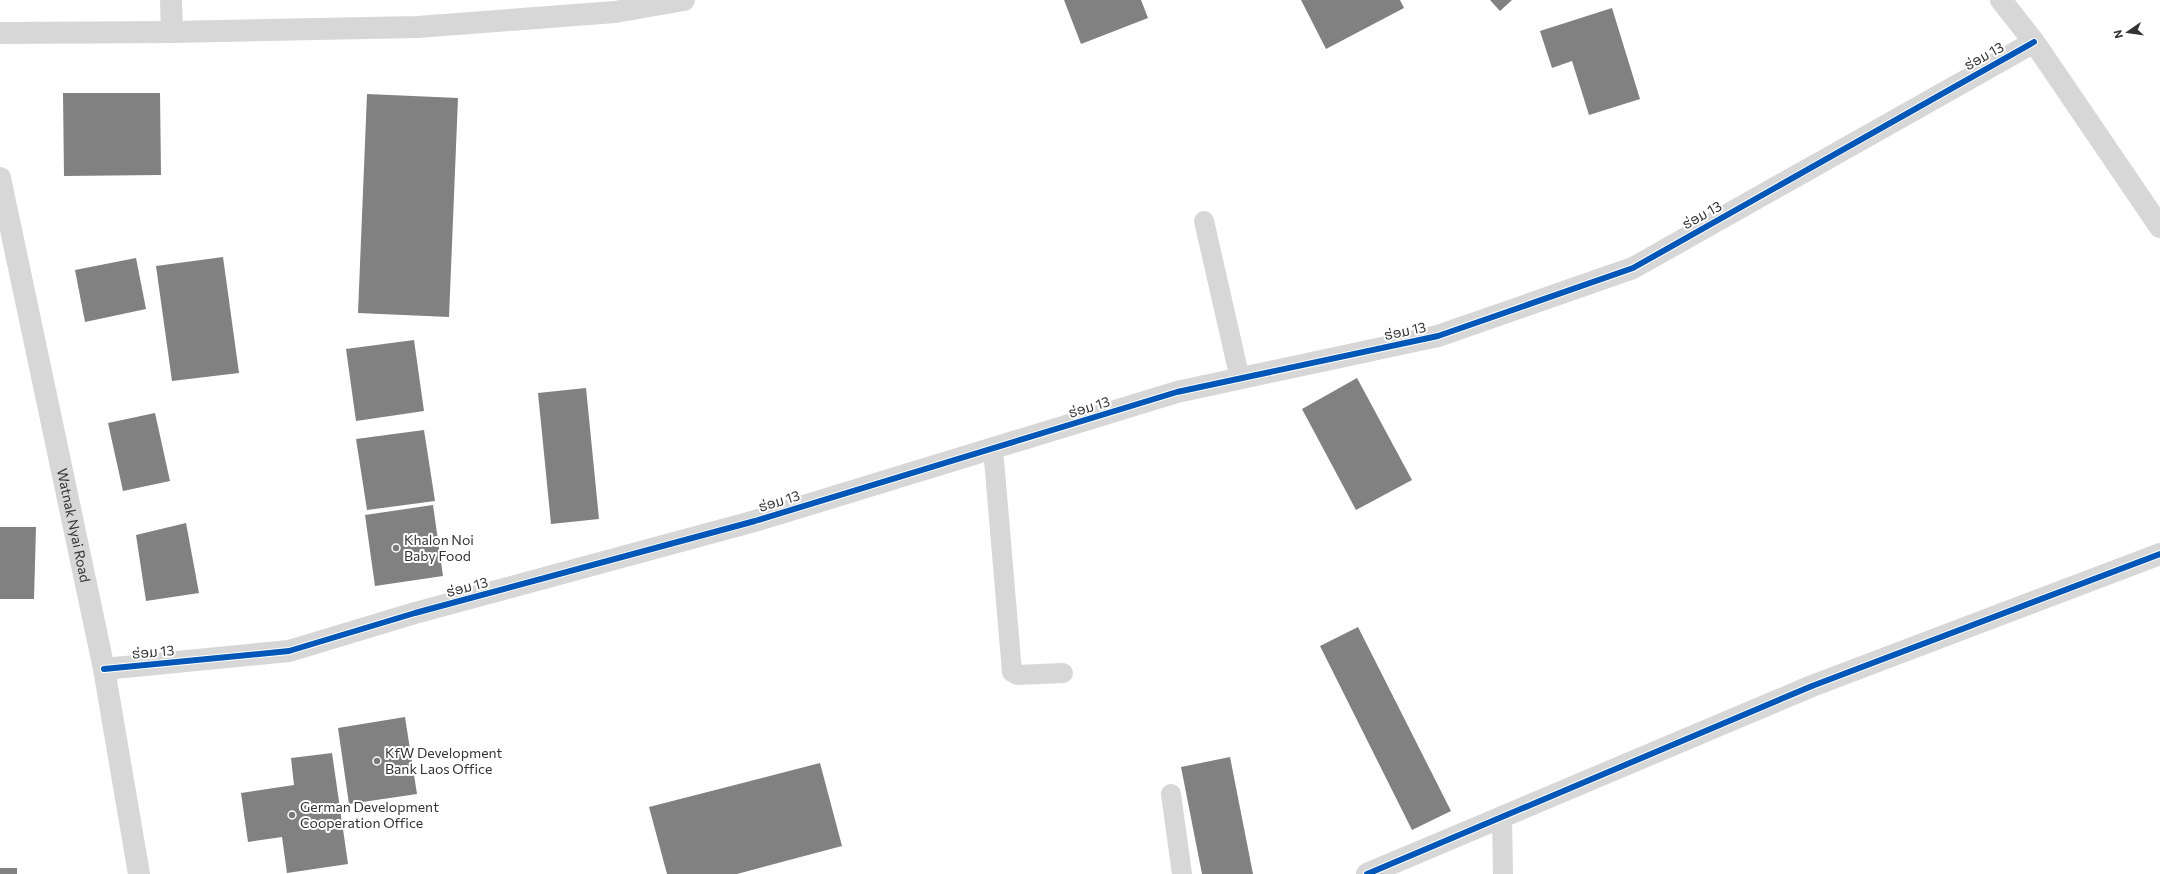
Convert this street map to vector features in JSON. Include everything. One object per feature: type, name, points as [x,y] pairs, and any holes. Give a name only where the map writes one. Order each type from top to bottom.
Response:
[{"type":"street","points":[[171,0],[172,32]]},
{"type":"street","points":[[0,33],[172,32],[417,27],[615,12],[684,0]]},
{"type":"street","points":[[2001,0],[2034,42],[2160,227]]},
{"type":"street","name":"ຮ່ອມ 13","points":[[104,669],[289,651],[416,613],[755,521],[1178,392],[1438,336],[1633,268],[2034,42]]},
{"type":"street","name":"Watnak Nyai Road","points":[[0,178],[104,669],[138,874]]},
{"type":"street","points":[[1367,874],[1812,686],[2160,554]]},
{"type":"lane","points":[[1204,221],[1240,379]]},
{"type":"lane","points":[[993,448],[1012,672],[1017,675],[1063,673]]},
{"type":"lane","points":[[1171,794],[1182,874]]},
{"type":"lane","points":[[1502,817],[1503,874]]},
{"type":"building","points":[[1064,0],[1141,0],[1148,18],[1081,44]]},
{"type":"building","points":[[1301,0],[1400,0],[1404,8],[1326,49]]},
{"type":"building","points":[[1490,0],[1512,0],[1500,11]]},
{"type":"building","points":[[1612,8],[1640,99],[1589,115],[1572,61],[1552,68],[1540,31]]},
{"type":"building","points":[[63,93],[160,93],[161,175],[64,176]]},
{"type":"building","points":[[367,94],[458,98],[449,317],[358,313]]},
{"type":"building","points":[[223,257],[239,373],[172,381],[156,266]]},
{"type":"building","points":[[136,258],[146,309],[85,322],[75,270]]},
{"type":"building","points":[[414,340],[424,411],[356,421],[346,349]]},
{"type":"building","points":[[1357,378],[1412,480],[1356,510],[1302,409]]},
{"type":"building","points":[[586,388],[599,519],[551,524],[538,393]]},
{"type":"building","points":[[155,413],[170,481],[123,491],[108,423]]},
{"type":"building","points":[[424,430],[435,501],[367,510],[356,439]]},
{"type":"building","points":[[433,505],[443,576],[375,586],[365,515]]},
{"type":"building","points":[[186,523],[199,593],[146,601],[136,535]]},
{"type":"building","points":[[0,527],[36,527],[34,599],[0,599]]},
{"type":"building","points":[[1358,627],[1451,811],[1412,830],[1320,646]]},
{"type":"building","name":"KfW Development Bank Laos Office","points":[[405,717],[417,794],[349,804],[338,728]]},
{"type":"building","name":"German Development Cooperation Office","points":[[332,753],[348,864],[287,873],[282,837],[248,842],[241,793],[294,785],[291,758]]},
{"type":"building","points":[[1230,757],[1253,874],[1202,874],[1181,767]]},
{"type":"building","points":[[820,763],[842,846],[737,874],[667,874],[649,807]]},
{"type":"building","points":[[0,868],[17,868],[17,874],[0,874]]},
{"type":"cycle path","points":[[104,669],[289,651],[415,613],[755,521],[1177,392],[1438,336],[1633,268],[2034,42]]},
{"type":"cycle path","points":[[1367,874],[1812,686],[2160,554]]},
{"type":"place","name":"Khalon Noi Baby Food","points":[[396,548]]},
{"type":"place","name":"KfW Development Bank Laos Office","points":[[377,761]]},
{"type":"place","name":"German Development Cooperation Office","points":[[292,815]]}]
